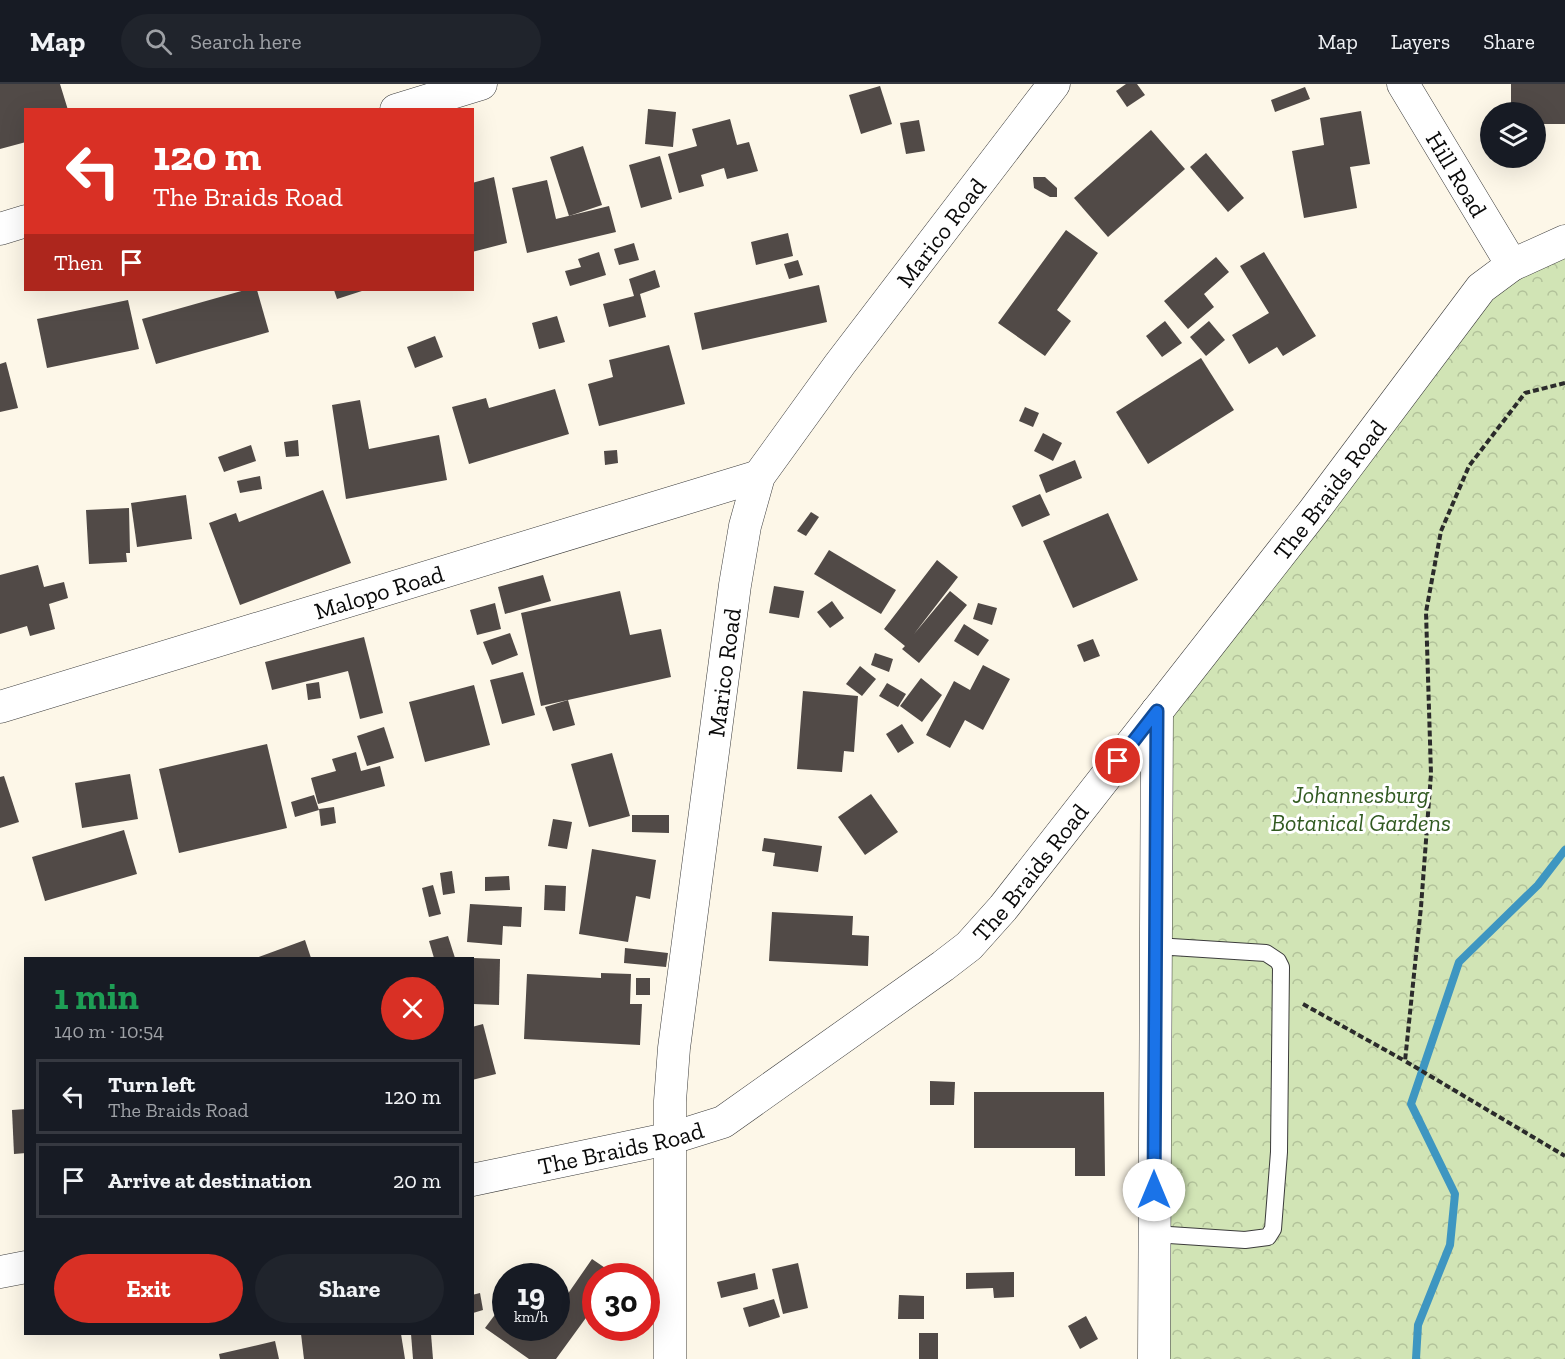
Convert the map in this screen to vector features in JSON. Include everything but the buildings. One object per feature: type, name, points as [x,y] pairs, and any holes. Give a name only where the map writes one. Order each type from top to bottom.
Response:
[{"type":"street","points":[[403,108],[481,84]]},
{"type":"street","name":"Marico Road","points":[[670,1359],[672,1138],[670,1101],[674,1048],[735,585],[745,526],[759,476],[840,364],[1054,84]]},
{"type":"street","name":"Hill Road","points":[[1403,84],[1512,265]]},
{"type":"street","points":[[0,229],[24,222]]},
{"type":"street","name":"The Braids Road","points":[[474,1180],[672,1138],[705,1129],[736,1115],[888,1007],[969,946],[1004,908],[1313,512],[1481,288],[1512,265],[1565,241]]},
{"type":"street","name":"Malopo Road","points":[[0,707],[759,476]]},
{"type":"street","points":[[1154,1359],[1157,711]]},
{"type":"street","points":[[0,1272],[24,1267]]},
{"type":"lane","points":[[1154,1234],[1245,1240],[1268,1237],[1272,1229],[1280,1152],[1282,993],[1281,967],[1278,961],[1266,953],[1156,946]]},
{"type":"path","points":[[1405,1062],[1421,907],[1431,774],[1426,612],[1441,531],[1469,466],[1525,393],[1565,382]]},
{"type":"path","points":[[1282,993],[1565,1156]]},
{"type":"green space","name":"Johannesburg Botanical Gardens","points":[[1565,258],[1565,1359],[1159,1359],[1158,718],[1492,292]]},
{"type":"waterway","points":[[1416,1359],[1418,1325],[1450,1245],[1455,1194],[1411,1104],[1459,962],[1538,885],[1565,850]]},
{"type":"route","points":[[1118,761],[1157,711],[1154,1190]]}]
